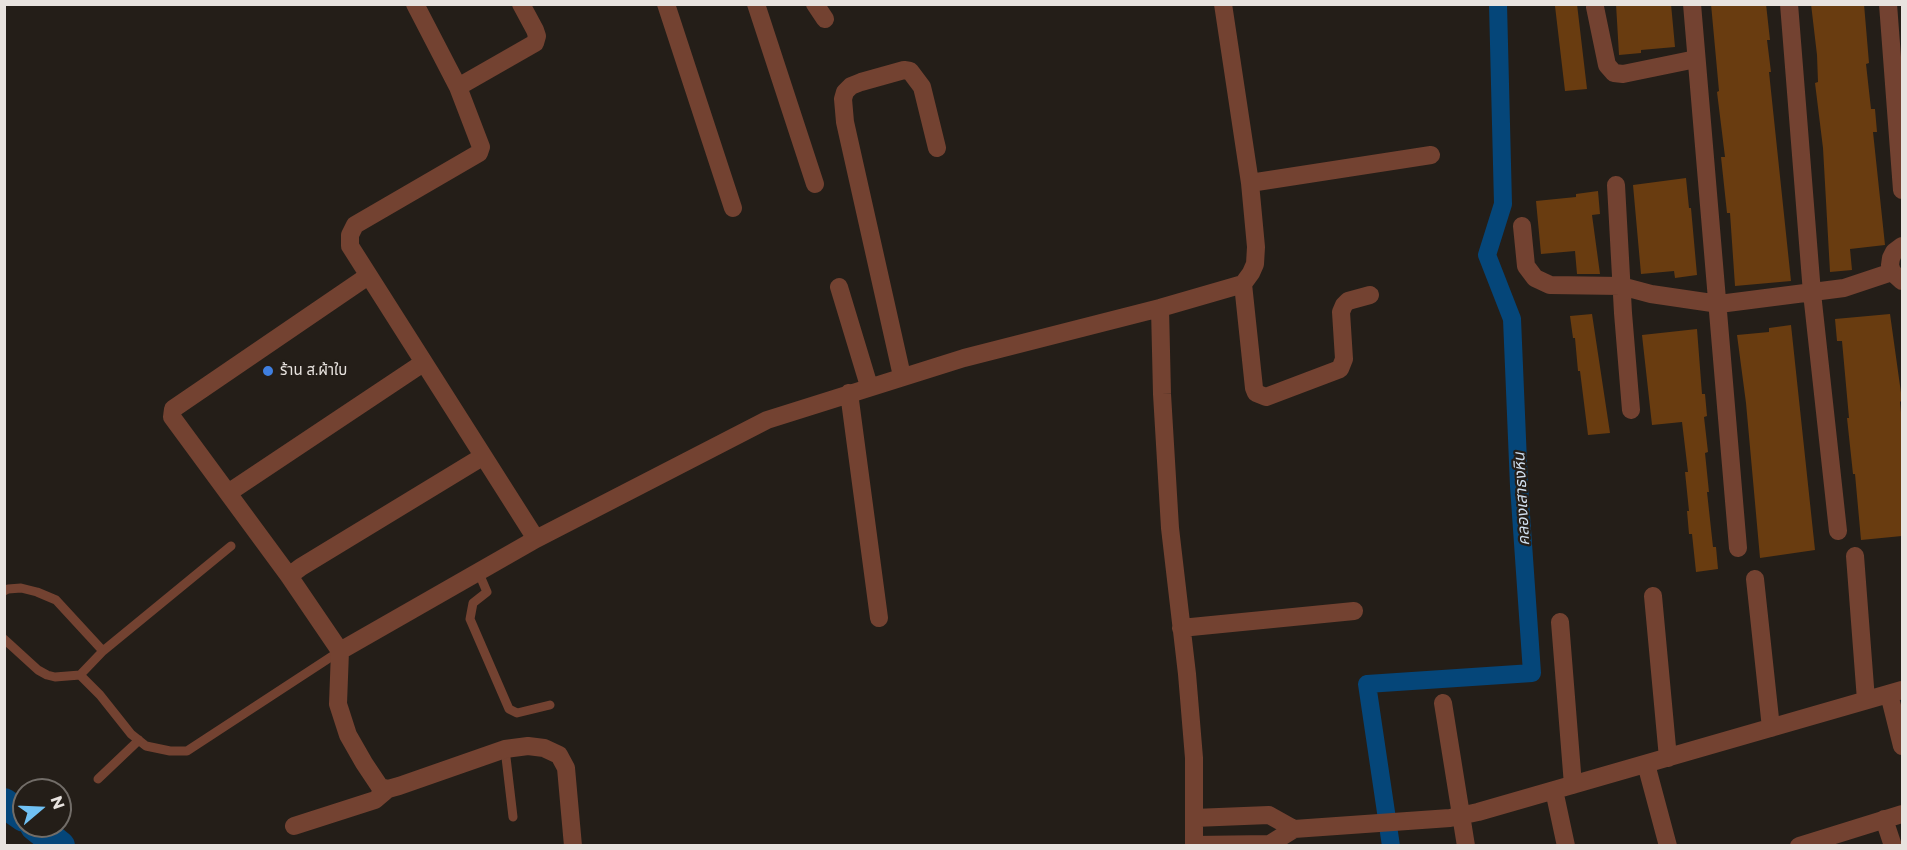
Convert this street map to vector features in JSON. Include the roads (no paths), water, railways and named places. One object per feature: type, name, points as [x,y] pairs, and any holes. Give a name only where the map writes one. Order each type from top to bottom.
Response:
[{"type":"street","points":[[415,4],[458,87],[482,147],[479,153],[356,225],[350,236],[350,246],[536,539]]},
{"type":"street","points":[[458,87],[535,43],[537,36],[535,30],[521,4]]},
{"type":"street","points":[[666,4],[733,208]]},
{"type":"street","points":[[756,4],[816,184]]},
{"type":"street","points":[[340,651],[536,539],[767,420],[902,376],[1161,308],[1243,284],[1255,264],[1256,248],[1250,183],[1223,4]]},
{"type":"street","points":[[1692,4],[1738,549]]},
{"type":"street","points":[[1789,4],[1812,293],[1838,531]]},
{"type":"street","points":[[1888,4],[1902,190]]},
{"type":"street","points":[[1595,7],[1607,65],[1614,73],[1623,74],[1696,60]]},
{"type":"street","points":[[902,376],[845,122],[843,99],[845,92],[851,86],[861,82],[903,70],[910,72],[922,87],[937,148]]},
{"type":"street","points":[[1250,183],[1431,155]]},
{"type":"street","points":[[1616,185],[1631,410]]},
{"type":"street","points":[[1522,226],[1526,266],[1535,278],[1550,285],[1621,286],[1651,294],[1719,304],[1844,288],[1897,276],[1891,258],[1894,252],[1902,246]]},
{"type":"street","points":[[368,276],[173,409],[172,417],[289,576],[340,651],[338,704],[348,735],[380,787],[388,789]]},
{"type":"street","points":[[1243,284],[1254,388],[1256,393],[1266,397],[1340,369],[1344,359],[1341,312],[1348,301],[1370,295]]},
{"type":"street","points":[[839,287],[869,386]]},
{"type":"street","points":[[1161,308],[1165,460],[1194,758],[1194,845],[1270,844],[1294,829],[1460,816],[1896,692],[1902,746]]},
{"type":"street","points":[[228,493],[423,363]]},
{"type":"street","points":[[849,393],[879,618]]},
{"type":"street","points":[[289,576],[482,457]]},
{"type":"street","points":[[1855,556],[1866,700]]},
{"type":"street","points":[[1755,579],[1771,728]]},
{"type":"street","points":[[1653,596],[1668,758]]},
{"type":"street","points":[[1181,628],[1354,611]]},
{"type":"street","points":[[1560,621],[1573,785]]},
{"type":"street","points":[[1443,703],[1466,846]]},
{"type":"street","points":[[294,826],[375,800],[388,789],[505,749],[528,746],[544,748],[559,755],[566,768],[573,846]]},
{"type":"street","points":[[1646,764],[1668,846]]},
{"type":"street","points":[[1554,790],[1566,846]]},
{"type":"street","points":[[1799,846],[1902,814]]},
{"type":"street","points":[[1194,819],[1269,815],[1294,829]]},
{"type":"street","points":[[1884,819],[1893,846]]},
{"type":"lane","points":[[4,639],[38,670],[47,675],[55,677],[80,675],[103,651],[231,546]]},
{"type":"lane","points":[[478,571],[487,592],[473,603],[470,619],[509,709],[517,713],[550,705]]},
{"type":"lane","points":[[4,591],[21,588],[37,591],[56,600],[103,651]]},
{"type":"lane","points":[[80,675],[100,695],[131,734],[146,746],[187,751],[340,651]]},
{"type":"lane","points":[[98,779],[139,740]]},
{"type":"lane","points":[[505,749],[513,818]]},
{"type":"waterway","name":"คลองเสาธงหิน","points":[[1391,846],[1367,684],[1532,673],[1519,486],[1512,319],[1487,255],[1503,204],[1498,4]]},
{"type":"waterway","points":[[4,803],[12,809]]},
{"type":"waterway","points":[[50,838],[60,846]]},
{"type":"place","name":"ร้าน ส.ผ้าใบ","points":[[268,371]]}]
